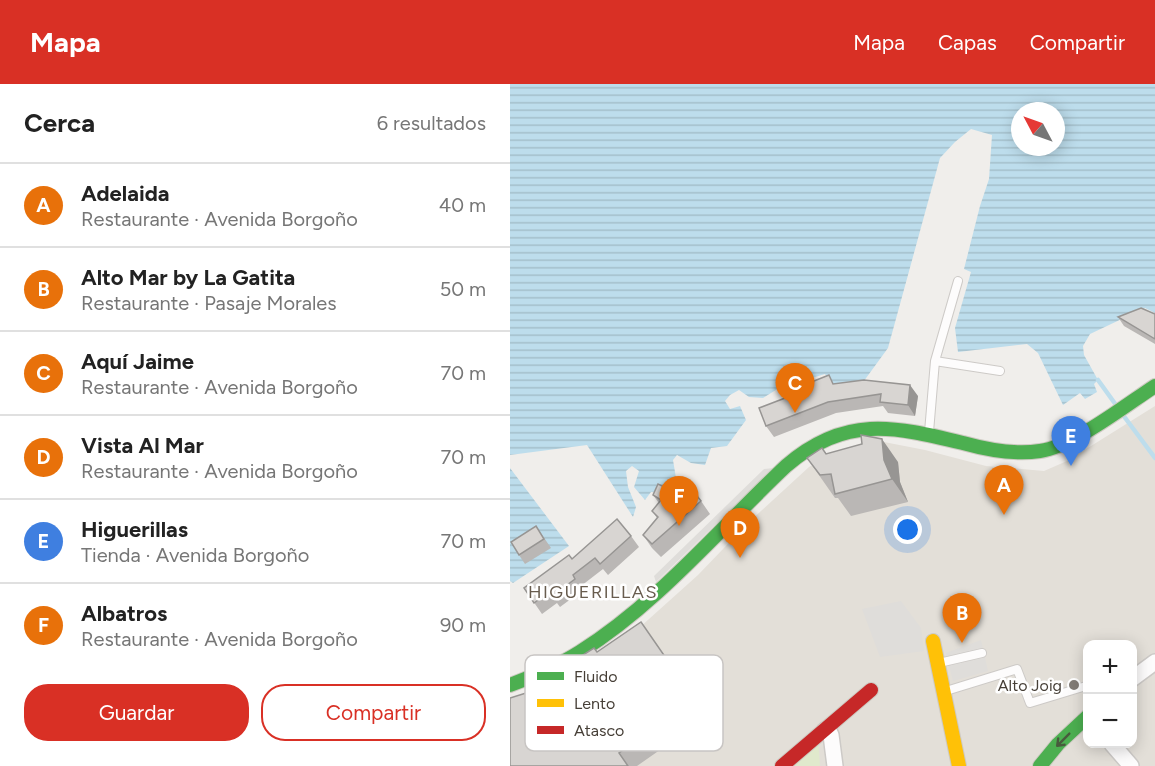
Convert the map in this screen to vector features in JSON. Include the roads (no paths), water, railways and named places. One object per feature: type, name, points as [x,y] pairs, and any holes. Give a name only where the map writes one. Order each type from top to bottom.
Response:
[{"type":"main road","points":[[576,655],[609,633],[687,563],[796,456],[811,446],[843,432],[871,426],[885,426],[929,434],[989,450],[1026,454],[1049,451],[1060,447],[1155,386]]},
{"type":"main road","points":[[933,641],[959,766]]},
{"type":"main road","points":[[510,685],[525,680]]},
{"type":"main road","points":[[782,766],[814,736],[825,730],[871,690]]},
{"type":"main road","points":[[1040,766],[1058,744],[1083,721]]},
{"type":"street","points":[[1137,675],[1155,662]]},
{"type":"street","points":[[825,730],[831,735],[835,766]]},
{"type":"street","points":[[1115,748],[1131,766]]},
{"type":"lane","points":[[929,434],[935,361],[958,281]]},
{"type":"lane","points":[[935,361],[1000,372]]},
{"type":"lane","points":[[938,663],[982,653]]},
{"type":"lane","points":[[944,692],[1017,669],[1030,704],[1083,688]]},
{"type":"water","points":[[510,84],[1155,84],[1155,313],[1145,308],[1090,334],[1083,346],[1084,355],[1098,380],[1094,384],[1097,392],[1085,399],[1080,393],[1063,405],[1038,353],[1027,344],[958,352],[955,328],[971,272],[964,269],[989,179],[992,135],[971,129],[940,158],[888,348],[861,385],[831,383],[825,374],[779,388],[763,398],[749,397],[739,390],[730,395],[725,401],[730,409],[740,406],[746,420],[727,446],[711,448],[705,465],[691,463],[677,455],[673,460],[677,484],[663,493],[651,492],[645,500],[634,487],[639,471],[632,466],[626,471],[628,487],[636,507],[633,517],[587,445],[510,455]]},
{"type":"water","points":[[510,468],[569,546],[513,583],[510,581]]},
{"type":"waterway","points":[[1098,380],[1116,405]]},
{"type":"waterway","points":[[1123,415],[1155,458]]},
{"type":"place","name":"Aquí Jaime","points":[[795,413]]},
{"type":"place","name":"Higuerillas","points":[[1071,466]]},
{"type":"place","name":"Adelaida","points":[[1004,515]]},
{"type":"place","name":"Albatros","points":[[679,526]]},
{"type":"place","name":"Vista Al Mar","points":[[740,558]]},
{"type":"place","name":"Alto Mar by La Gatita","points":[[962,643]]},
{"type":"place","name":"Alto Joig","points":[[1074,685]]},
{"type":"district","name":"HIGUERILLAS","points":[[593,592]]}]
